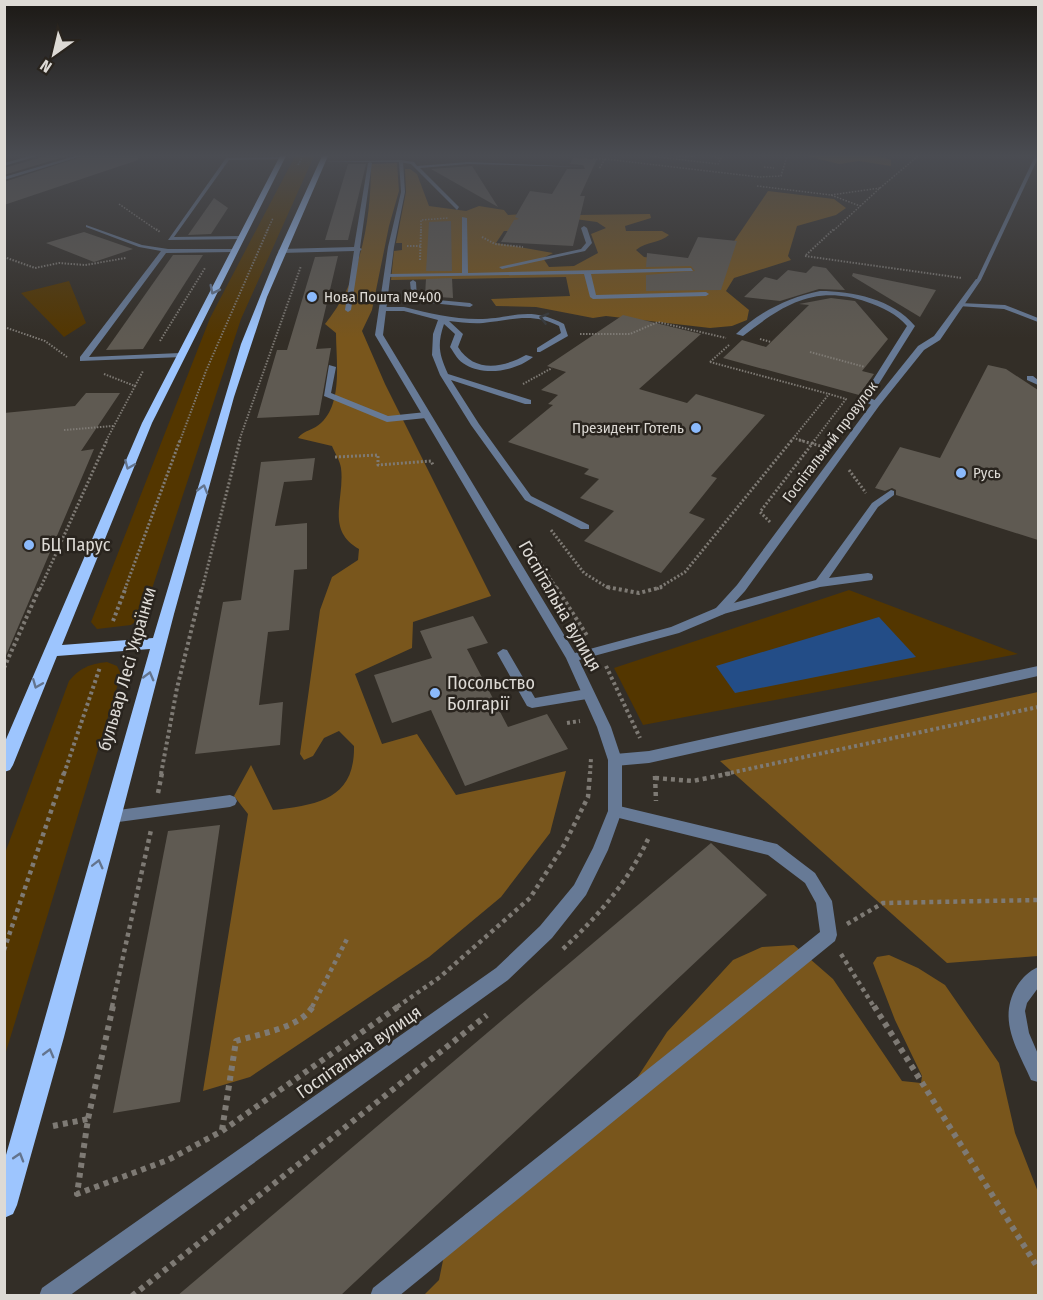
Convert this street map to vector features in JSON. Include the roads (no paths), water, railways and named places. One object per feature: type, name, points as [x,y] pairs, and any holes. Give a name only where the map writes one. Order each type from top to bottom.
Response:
[{"type":"main road","points":[[4,765],[147,423],[251,217]]},
{"type":"main road","name":"бульвар Лесі Українки","points":[[4,1205],[33,1109],[158,642],[238,374],[281,251],[297,217]]},
{"type":"main road","points":[[51,651],[158,642]]},
{"type":"street","points":[[186,217],[170,239],[240,238]]},
{"type":"street","points":[[348,310],[363,217]]},
{"type":"street","name":"Госпітальна вулиця","points":[[50,1296],[502,974],[546,932],[580,890],[600,850],[615,811],[615,760],[604,727],[580,694],[572,658],[379,336],[387,276],[399,217]]},
{"type":"street","name":"Госпітальний провулок","points":[[572,658],[675,630],[720,611],[741,588],[876,404],[921,348],[937,338],[978,280],[1008,217]]},
{"type":"street","points":[[464,218],[465,274]]},
{"type":"street","points":[[88,226],[141,246],[166,251],[234,250]]},
{"type":"street","points":[[465,274],[583,250],[589,243],[584,228]]},
{"type":"street","points":[[281,251],[359,249]]},
{"type":"street","points":[[166,251],[83,358],[180,355]]},
{"type":"street","points":[[387,276],[691,270]]},
{"type":"street","points":[[587,272],[593,297],[706,294]]},
{"type":"street","points":[[408,275],[413,282],[414,300],[470,305]]},
{"type":"street","points":[[413,282],[561,279]]},
{"type":"street","points":[[737,337],[774,308],[814,292],[840,291],[884,306],[906,319],[911,326],[865,399],[876,404]]},
{"type":"street","points":[[1005,307],[1013,297]]},
{"type":"street","points":[[960,305],[1005,307],[1038,320]]},
{"type":"street","points":[[383,309],[404,309],[442,319],[480,321],[521,315],[546,317],[562,325],[565,334],[540,350]]},
{"type":"street","points":[[442,319],[459,334],[454,347],[457,356],[469,364],[497,370],[519,364],[529,357]]},
{"type":"street","points":[[442,319],[437,334],[436,355],[444,375],[474,425],[528,498],[585,527]]},
{"type":"street","points":[[332,367],[327,394],[387,419],[426,415]]},
{"type":"street","points":[[444,375],[528,402]]},
{"type":"street","points":[[1030,378],[1038,383]]},
{"type":"street","points":[[820,583],[875,505],[891,493]]},
{"type":"street","points":[[720,611],[820,583],[868,577]]},
{"type":"street","points":[[503,653],[532,703],[580,694]]},
{"type":"street","points":[[615,760],[649,757],[1038,671]]},
{"type":"street","points":[[111,817],[230,801]]},
{"type":"street","points":[[381,1296],[829,934],[824,900],[810,878],[772,849],[656,819],[615,811]]},
{"type":"street","points":[[1038,976],[1022,991],[1016,1012],[1018,1030],[1038,1073]]},
{"type":"water","points":[[879,617],[916,657],[735,693],[716,666]]},
{"type":"place","name":"Нова Пошта №400","points":[[312,297]]},
{"type":"place","name":"Президент Готель","points":[[696,428]]},
{"type":"place","name":"Русь","points":[[961,473]]},
{"type":"place","name":"БЦ Парус","points":[[29,545]]},
{"type":"place","name":"Посольство Болгарії","points":[[435,693]]}]
